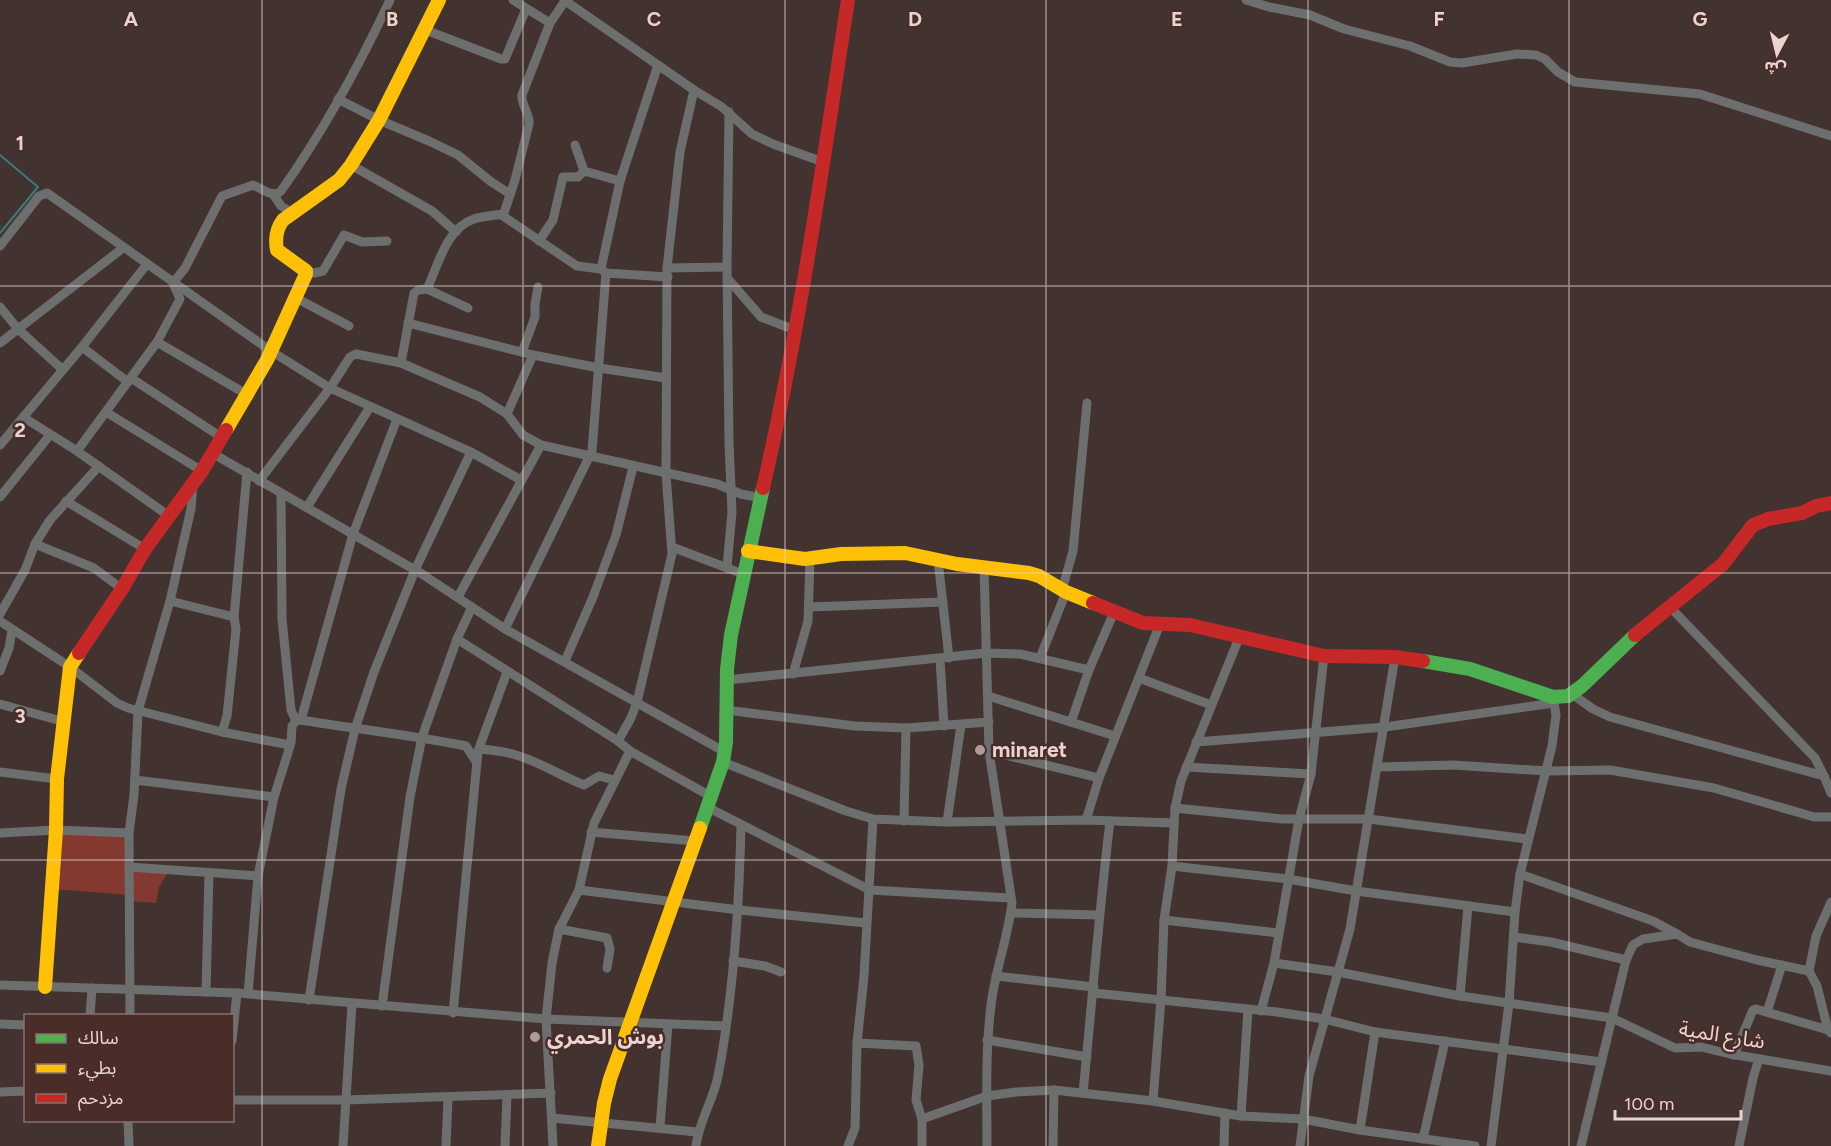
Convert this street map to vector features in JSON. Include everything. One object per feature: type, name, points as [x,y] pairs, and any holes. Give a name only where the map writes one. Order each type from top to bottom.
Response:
[{"type":"street","points":[[273,194],[280,191],[302,162],[372,38],[390,0]]},
{"type":"street","points":[[387,241],[362,242],[344,234],[323,271],[314,273],[306,271],[277,250],[276,245],[279,225],[291,213],[339,180],[351,165],[379,120],[439,0]]},
{"type":"street","points":[[513,0],[550,23]]},
{"type":"street","points":[[598,1146],[607,1091],[724,757],[731,635],[780,414],[848,0]]},
{"type":"street","points":[[1246,0],[1310,15],[1344,30],[1410,46],[1450,62],[1474,62],[1529,53],[1545,59],[1558,72],[1575,82],[1700,94],[1831,136]]},
{"type":"street","points":[[502,214],[510,194],[530,121],[522,103],[522,94],[550,23],[565,1],[729,112],[752,134],[823,162]]},
{"type":"street","points":[[423,29],[501,59],[505,58],[526,9]]},
{"type":"street","points":[[505,629],[590,457],[599,368],[603,271],[620,182],[658,65]]},
{"type":"street","points":[[618,741],[637,702],[672,547],[666,474],[668,272],[680,152],[694,90]]},
{"type":"street","points":[[338,99],[462,158],[510,194]]},
{"type":"street","points":[[727,567],[732,512],[727,267],[729,112]]},
{"type":"street","points":[[575,145],[584,171]]},
{"type":"street","points":[[351,165],[432,210],[456,232]]},
{"type":"street","points":[[584,171],[620,182]]},
{"type":"street","points":[[539,241],[553,220],[563,177],[578,177],[584,171]]},
{"type":"street","points":[[173,283],[185,268],[222,196],[253,185],[273,194],[281,206],[291,213]]},
{"type":"street","points":[[0,246],[39,196],[47,193],[271,351],[330,388],[471,452],[521,480]]},
{"type":"street","points":[[427,289],[444,248],[465,223],[475,218],[502,214],[577,266],[603,271],[668,272],[727,267]]},
{"type":"street","points":[[0,343],[123,248]]},
{"type":"street","points":[[0,445],[82,347],[147,264]]},
{"type":"street","points":[[45,987],[56,830],[57,779],[70,667],[122,589],[145,549],[202,471],[271,351],[306,271]]},
{"type":"street","points":[[728,279],[761,317],[795,330]]},
{"type":"street","points":[[77,451],[157,342],[180,299],[173,283]]},
{"type":"street","points":[[522,352],[535,317],[538,287]]},
{"type":"street","points":[[401,363],[414,293],[427,289],[468,308]]},
{"type":"street","points":[[296,298],[349,326]]},
{"type":"street","points":[[0,307],[18,329],[63,370]]},
{"type":"street","points":[[408,323],[533,355],[666,378]]},
{"type":"street","points":[[157,342],[246,394]]},
{"type":"street","points":[[82,347],[129,380],[222,437]]},
{"type":"street","points":[[259,481],[330,388],[352,355],[360,354],[401,363],[480,397],[507,414],[523,435],[541,445],[717,484],[748,497],[761,498]]},
{"type":"street","points":[[507,414],[533,355]]},
{"type":"street","points":[[1041,658],[1064,591],[1073,551],[1087,402]]},
{"type":"street","points":[[307,507],[370,407]]},
{"type":"street","points":[[106,412],[202,471]]},
{"type":"street","points":[[23,417],[77,451],[169,516]]},
{"type":"street","points":[[248,994],[258,876],[274,796],[290,745],[292,726],[298,721],[353,534],[397,419]]},
{"type":"street","points":[[0,497],[50,435]]},
{"type":"street","points":[[458,597],[541,445]]},
{"type":"street","points":[[309,999],[341,789],[356,729],[374,672],[415,570],[471,452]]},
{"type":"street","points":[[212,453],[415,570],[505,629],[637,702],[724,757],[846,812],[873,819],[904,821],[1086,820],[1174,824]]},
{"type":"street","points":[[0,614],[25,570],[35,544],[50,520],[99,466]]},
{"type":"street","points":[[565,661],[616,536],[633,467]]},
{"type":"street","points":[[222,732],[227,716],[236,629],[234,616],[247,472]]},
{"type":"street","points":[[130,1014],[129,833],[135,780],[138,711],[170,601],[191,509],[193,484]]},
{"type":"street","points":[[280,493],[282,619],[291,710],[298,721],[422,737],[466,746],[477,763]]},
{"type":"street","points":[[66,501],[145,549]]},
{"type":"street","points":[[1196,742],[1385,727],[1553,700],[1572,694],[1669,606],[1731,556],[1745,533],[1753,525],[1831,503]]},
{"type":"street","points":[[35,544],[94,568],[122,589]]},
{"type":"street","points":[[672,547],[743,574]]},
{"type":"street","points":[[748,552],[810,559],[834,555],[905,553],[938,561],[1029,573],[1039,576],[1064,591],[1143,623],[1180,624],[1324,656],[1395,657],[1479,671],[1553,700]]},
{"type":"street","points":[[793,674],[806,631],[810,607],[810,559]]},
{"type":"street","points":[[938,561],[943,602],[944,726]]},
{"type":"street","points":[[984,567],[989,751],[1011,913],[1010,927],[996,976],[987,1040],[987,1146]]},
{"type":"street","points":[[170,601],[234,616]]},
{"type":"street","points":[[810,607],[943,602]]},
{"type":"street","points":[[1669,606],[1815,758],[1831,793]]},
{"type":"street","points":[[382,1006],[410,797],[422,737],[457,639],[472,607]]},
{"type":"street","points":[[1071,722],[1089,670],[1114,612]]},
{"type":"street","points":[[0,621],[70,667],[117,702],[138,711],[222,732],[290,745]]},
{"type":"street","points":[[1086,820],[1099,778],[1160,624]]},
{"type":"street","points":[[0,671],[5,647],[12,630]]},
{"type":"street","points":[[1152,1101],[1161,999],[1164,920],[1172,866],[1175,808],[1186,767],[1239,638]]},
{"type":"street","points":[[457,639],[618,741],[741,825],[870,890],[1010,898]]},
{"type":"street","points":[[727,680],[986,653],[1020,654],[1089,670]]},
{"type":"street","points":[[1261,1011],[1274,963],[1299,819],[1311,774],[1324,656]]},
{"type":"street","points":[[1300,1146],[1309,1076],[1350,929],[1395,657]]},
{"type":"street","points":[[453,1013],[479,749],[507,672]]},
{"type":"street","points":[[1139,678],[1211,705]]},
{"type":"street","points":[[1572,694],[1593,709],[1610,717],[1824,776]]},
{"type":"street","points":[[988,696],[1115,736]]},
{"type":"street","points":[[1491,1146],[1509,1003],[1520,874],[1527,839],[1547,771],[1555,727],[1553,700]]},
{"type":"street","points":[[0,704],[65,722]]},
{"type":"street","points":[[726,710],[832,724],[906,728],[989,722]]},
{"type":"street","points":[[947,822],[961,725]]},
{"type":"street","points":[[904,821],[906,728]]},
{"type":"street","points":[[479,749],[516,755],[584,785],[598,776],[614,780]]},
{"type":"street","points":[[553,1146],[546,1019],[552,963],[559,929],[579,890],[591,832],[614,780],[630,751]]},
{"type":"street","points":[[989,751],[1099,778]]},
{"type":"street","points":[[1378,767],[1453,765],[1547,771],[1610,770],[1714,788],[1814,817],[1831,817]]},
{"type":"street","points":[[1186,767],[1311,774]]},
{"type":"street","points":[[0,772],[57,779]]},
{"type":"street","points":[[135,780],[274,796]]},
{"type":"street","points":[[1175,808],[1299,819],[1369,819],[1527,839]]},
{"type":"street","points":[[848,1146],[855,1128],[857,1043],[864,976],[873,819]]},
{"type":"street","points":[[1083,1093],[1110,821]]},
{"type":"street","points":[[696,1146],[698,1132],[714,1093],[725,1026],[739,910],[741,825]]},
{"type":"street","points":[[0,832],[56,830],[129,833]]},
{"type":"street","points":[[591,832],[695,842]]},
{"type":"street","points":[[1172,866],[1288,879],[1356,891],[1515,912]]},
{"type":"street","points":[[129,867],[258,876]]},
{"type":"street","points":[[206,992],[209,873]]},
{"type":"street","points":[[1520,874],[1653,921],[1690,942],[1809,971]]},
{"type":"street","points":[[579,890],[866,923]]},
{"type":"street","points":[[1829,1031],[1817,986],[1809,971],[1813,944],[1831,903]]},
{"type":"street","points":[[1460,996],[1468,906]]},
{"type":"street","points":[[1011,913],[1099,915]]},
{"type":"street","points":[[1164,920],[1278,933]]},
{"type":"street","points":[[559,929],[607,938],[609,949],[607,968]]},
{"type":"street","points":[[1581,1146],[1626,960],[1633,945],[1642,939],[1677,934]]},
{"type":"street","points":[[1514,937],[1551,942],[1626,960]]},
{"type":"street","points":[[733,961],[765,966],[781,972]]},
{"type":"street","name":"شارع المية","points":[[1274,963],[1338,972],[1460,996],[1612,1018],[1675,1048],[1701,1047],[1734,1055],[1831,1071]]},
{"type":"street","points":[[1767,1012],[1782,965]]},
{"type":"street","points":[[996,976],[1324,1019],[1375,1032],[1601,1062]]},
{"type":"street","points":[[0,985],[237,993],[453,1013],[725,1026]]},
{"type":"street","points":[[90,1014],[92,988]]},
{"type":"street","points":[[234,1022],[237,993]]},
{"type":"street","points":[[344,1146],[352,1004]]},
{"type":"street","points":[[1734,1055],[1753,1010],[1759,1008],[1829,1031]]},
{"type":"street","points":[[1241,1116],[1248,1009]]},
{"type":"street","points":[[0,1024],[24,1025]]},
{"type":"street","points":[[660,1127],[668,1024]]},
{"type":"street","points":[[1360,1130],[1375,1032]]},
{"type":"street","points":[[987,1040],[1087,1057]]},
{"type":"street","points":[[1423,1139],[1445,1041]]},
{"type":"street","points":[[857,1043],[916,1046],[919,1077],[916,1100],[922,1119],[922,1146]]},
{"type":"street","points":[[1739,1146],[1759,1059]]},
{"type":"street","points":[[922,1119],[987,1096],[1054,1090],[1152,1101],[1241,1116],[1303,1119],[1360,1130],[1475,1146]]},
{"type":"street","points":[[1053,1146],[1054,1090]]},
{"type":"street","points":[[0,1092],[24,1091]]},
{"type":"street","points":[[234,1100],[448,1098],[551,1093]]},
{"type":"street","points":[[505,1146],[507,1095]]},
{"type":"street","points":[[446,1146],[448,1098]]},
{"type":"street","points":[[1224,1146],[1225,1113]]},
{"type":"street","points":[[552,1118],[698,1132]]},
{"type":"street","points":[[128,1122],[129,1146]]},
{"type":"shaded area","points":[[55,834],[129,837],[129,895],[52,889]]},
{"type":"shaded area","points":[[134,870],[168,872],[159,887],[156,903],[132,901]]},
{"type":"waterway","points":[[0,155],[38,187],[0,233]]},
{"type":"traffic: fast","points":[[700,828],[723,762],[726,742],[727,669],[731,635],[763,488]]},
{"type":"traffic: fast","points":[[1423,661],[1470,669],[1553,697],[1568,696],[1582,686],[1635,635]]},
{"type":"traffic: slow","points":[[226,430],[267,360],[306,274],[306,271],[277,250],[277,231],[283,220],[339,180],[351,165],[379,120],[439,0]]},
{"type":"traffic: slow","points":[[748,551],[805,559],[841,554],[905,553],[957,564],[1029,573],[1093,603]]},
{"type":"traffic: slow","points":[[45,987],[56,830],[57,779],[70,667],[79,653]]},
{"type":"traffic: slow","points":[[598,1146],[610,1079],[700,828]]},
{"type":"traffic: jam","points":[[763,488],[800,306],[848,0]]},
{"type":"traffic: jam","points":[[79,653],[122,589],[145,549],[202,471],[226,430]]},
{"type":"traffic: jam","points":[[1635,635],[1723,564],[1753,525],[1831,503]]},
{"type":"traffic: jam","points":[[1093,603],[1143,623],[1190,625],[1324,656],[1395,657],[1423,661]]},
{"type":"place","name":"minaret","points":[[980,750]]},
{"type":"place","name":"بوش الحمري","points":[[535,1037]]}]
